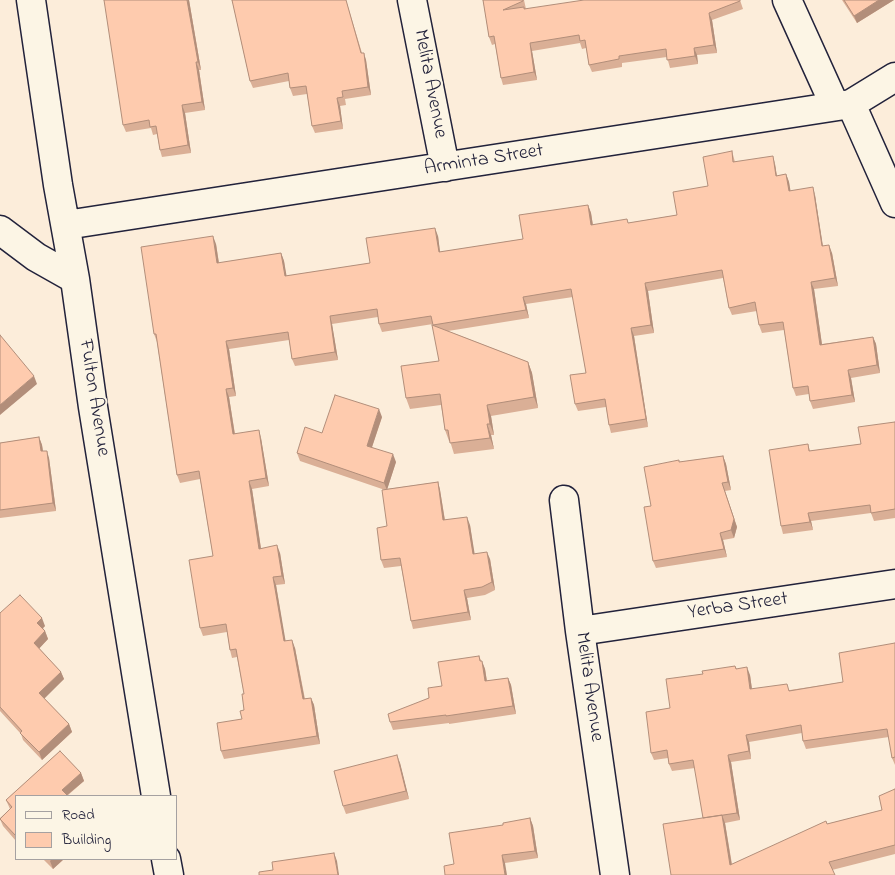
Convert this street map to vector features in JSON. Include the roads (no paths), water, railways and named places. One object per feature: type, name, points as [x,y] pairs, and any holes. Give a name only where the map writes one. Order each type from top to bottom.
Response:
[{"type":"street","name":"Fulton Avenue","points":[[31,0],[58,185],[75,278],[95,417],[156,795]]},
{"type":"street","name":"Melita Avenue","points":[[412,0],[445,167]]},
{"type":"street","points":[[787,0],[895,203]]},
{"type":"street","name":"Arminta Street","points":[[66,226],[843,105],[895,77]]},
{"type":"street","points":[[0,230],[36,257],[75,278]]},
{"type":"street","name":"Melita Avenue","points":[[564,500],[580,631],[615,875]]},
{"type":"street","name":"Yerba Street","points":[[580,631],[895,584]]},
{"type":"street","points":[[166,860],[169,875]]}]
